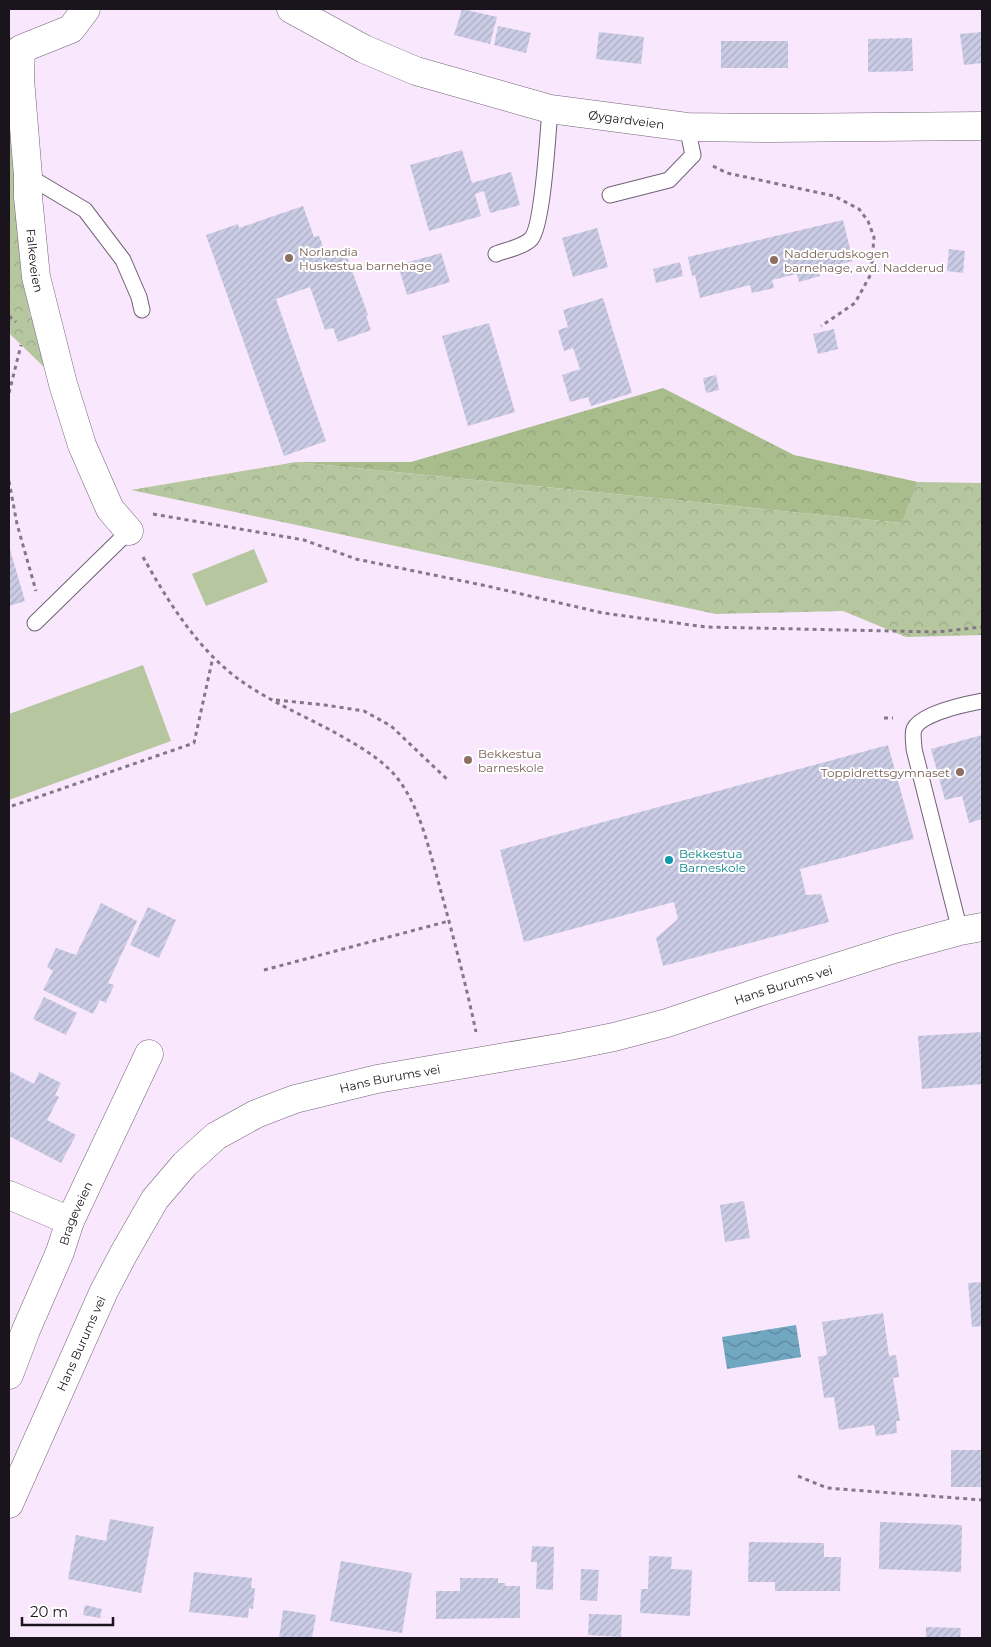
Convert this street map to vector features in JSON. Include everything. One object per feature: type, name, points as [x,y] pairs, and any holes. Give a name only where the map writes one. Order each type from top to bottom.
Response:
[{"type":"street","name":"Falkeveien","points":[[86,9],[71,28],[15,48],[20,79],[28,197],[36,277],[50,336],[82,445],[110,510],[129,531]]},
{"type":"street","name":"Øygardveien","points":[[291,9],[364,49],[416,72],[550,110],[687,126],[771,128],[982,126]]},
{"type":"street","name":"Hans Burums vei","points":[[9,1504],[104,1291],[120,1260],[155,1199],[184,1164],[216,1136],[256,1114],[295,1099],[377,1079],[598,1040],[668,1023],[762,990],[894,949],[971,930]]},
{"type":"street","name":"Brageveien","points":[[9,1375],[26,1330],[60,1252],[70,1221],[149,1054]]},
{"type":"street","points":[[9,1195],[70,1221]]},
{"type":"lane","points":[[496,254],[531,240],[537,229],[550,110]]},
{"type":"lane","points":[[610,195],[669,180],[693,156],[687,126]]},
{"type":"lane","points":[[28,176],[85,210],[123,260],[139,297],[142,310]]},
{"type":"lane","points":[[39,619],[129,531]]},
{"type":"lane","points":[[971,930],[914,749],[914,729],[922,720],[949,708],[982,701]]},
{"type":"path","points":[[693,156],[727,173],[834,196],[859,209],[864,215],[874,237],[870,274],[855,303],[821,326]]},
{"type":"path","points":[[9,393],[23,339]]},
{"type":"path","points":[[9,481],[39,619]]},
{"type":"path","points":[[110,510],[127,506],[151,514],[304,540],[356,559],[487,586],[603,613],[688,625],[937,632],[982,627]]},
{"type":"path","points":[[129,531],[160,587],[183,621],[213,658],[244,683],[366,750],[394,774],[411,800],[449,921],[483,1061]]},
{"type":"path","points":[[12,806],[194,743],[213,658]]},
{"type":"path","points":[[273,700],[325,704],[364,711],[391,726],[449,781]]},
{"type":"path","points":[[264,970],[449,921]]},
{"type":"path","points":[[798,1476],[827,1488],[982,1500]]},
{"type":"green space","points":[[9,74],[30,315],[39,335],[47,370],[9,333]]},
{"type":"green space","points":[[663,388],[794,455],[918,482],[902,523],[296,462],[411,462]]},
{"type":"green space","points":[[296,462],[902,523],[918,482],[982,483],[982,635],[906,637],[843,611],[716,614],[131,490]]},
{"type":"green space","points":[[254,549],[268,582],[206,606],[192,574]]},
{"type":"green space","points":[[143,665],[171,741],[9,800],[9,714]]},
{"type":"water","points":[[796,1325],[801,1357],[727,1369],[722,1337]]},
{"type":"building","points":[[462,9],[497,17],[490,44],[454,35]]},
{"type":"building","points":[[498,26],[531,33],[526,53],[494,45]]},
{"type":"building","points":[[599,32],[644,37],[641,64],[596,59]]},
{"type":"building","points":[[982,32],[982,63],[964,65],[960,34]]},
{"type":"building","points":[[912,38],[913,71],[868,72],[868,39]]},
{"type":"building","points":[[721,41],[788,41],[788,68],[721,68]]},
{"type":"building","points":[[462,150],[472,183],[511,172],[520,205],[490,213],[484,191],[475,194],[481,216],[429,231],[410,165]]},
{"type":"building","points":[[303,206],[314,237],[319,236],[326,254],[344,248],[368,315],[366,316],[371,330],[338,342],[333,328],[325,330],[310,287],[276,299],[326,441],[284,456],[206,235],[238,224],[239,228]]},
{"type":"building","points":[[843,220],[853,261],[818,269],[820,276],[799,282],[797,274],[772,280],[774,288],[752,293],[750,285],[700,298],[695,275],[692,276],[688,257]]},
{"type":"building","points":[[597,228],[608,267],[573,277],[562,238]]},
{"type":"building","points":[[949,249],[965,251],[963,273],[947,271]]},
{"type":"building","points":[[441,253],[450,282],[407,295],[398,265]]},
{"type":"building","points":[[680,262],[683,276],[656,283],[653,269]]},
{"type":"building","points":[[603,298],[632,393],[591,406],[588,397],[570,402],[562,375],[580,369],[573,348],[564,351],[558,330],[568,327],[563,310]]},
{"type":"building","points":[[489,323],[515,412],[468,426],[442,336]]},
{"type":"building","points":[[834,329],[838,349],[818,354],[813,334]]},
{"type":"building","points":[[716,375],[719,390],[706,393],[703,378]]},
{"type":"building","points":[[9,546],[25,601],[9,606]]},
{"type":"building","name":"Toppidrettsgymnaset","points":[[982,735],[982,819],[969,823],[962,796],[945,800],[931,749]]},
{"type":"building","name":"Bekkestua Barneskole","points":[[888,745],[914,839],[800,869],[806,895],[821,894],[829,922],[663,966],[656,938],[678,919],[674,902],[524,942],[500,850]]},
{"type":"building","points":[[101,903],[137,921],[108,983],[114,985],[106,1003],[100,1000],[93,1014],[43,990],[53,971],[47,967],[56,948],[76,955]]},
{"type":"building","points":[[148,907],[176,920],[159,958],[130,945]]},
{"type":"building","points":[[44,997],[77,1013],[66,1035],[33,1019]]},
{"type":"building","points":[[982,1032],[982,1084],[922,1089],[918,1036]]},
{"type":"building","points":[[9,1071],[34,1084],[39,1072],[61,1083],[55,1095],[59,1097],[47,1120],[76,1135],[61,1163],[9,1136]]},
{"type":"building","points":[[744,1201],[750,1238],[725,1242],[720,1205]]},
{"type":"building","points":[[982,1282],[982,1326],[972,1327],[968,1283]]},
{"type":"building","points":[[883,1313],[889,1356],[896,1355],[899,1377],[893,1378],[900,1421],[896,1421],[897,1433],[876,1436],[874,1425],[839,1430],[834,1397],[824,1398],[818,1357],[827,1355],[822,1322]]},
{"type":"building","points":[[951,1450],[982,1450],[982,1487],[951,1487]]},
{"type":"building","points":[[110,1519],[154,1527],[141,1593],[68,1579],[76,1535],[106,1541]]},
{"type":"building","points":[[880,1522],[962,1525],[961,1572],[879,1569]]},
{"type":"building","points":[[749,1542],[824,1543],[824,1557],[841,1557],[840,1591],[775,1591],[775,1582],[748,1582]]},
{"type":"building","points":[[532,1546],[554,1547],[553,1590],[536,1589],[537,1562],[531,1562]]},
{"type":"building","points":[[649,1556],[672,1557],[671,1569],[692,1570],[690,1616],[640,1613],[641,1589],[648,1589]]},
{"type":"building","points":[[341,1561],[412,1573],[402,1633],[330,1621]]},
{"type":"building","points":[[581,1569],[599,1570],[597,1601],[580,1600]]},
{"type":"building","points":[[194,1572],[252,1578],[251,1588],[255,1588],[253,1609],[249,1608],[248,1618],[189,1612]]},
{"type":"building","points":[[460,1578],[498,1578],[498,1583],[505,1583],[505,1586],[520,1586],[520,1618],[436,1619],[436,1591],[460,1591]]},
{"type":"building","points":[[85,1605],[102,1609],[100,1618],[83,1615]]},
{"type":"building","points":[[283,1610],[316,1615],[312,1638],[279,1638]]},
{"type":"building","points":[[589,1614],[622,1615],[621,1637],[588,1635]]},
{"type":"building","points":[[926,1627],[961,1628],[960,1638],[926,1638]]},
{"type":"place","name":"Norlandia Huskestua barnehage","points":[[289,258]]},
{"type":"place","name":"Nadderudskogen barnehage, avd. Nadderud","points":[[774,260]]},
{"type":"place","name":"Bekkestua barneskole","points":[[468,760]]},
{"type":"place","name":"Toppidrettsgymnaset","points":[[960,772]]},
{"type":"place","name":"Bekkestua Barneskole","points":[[669,860]]}]
